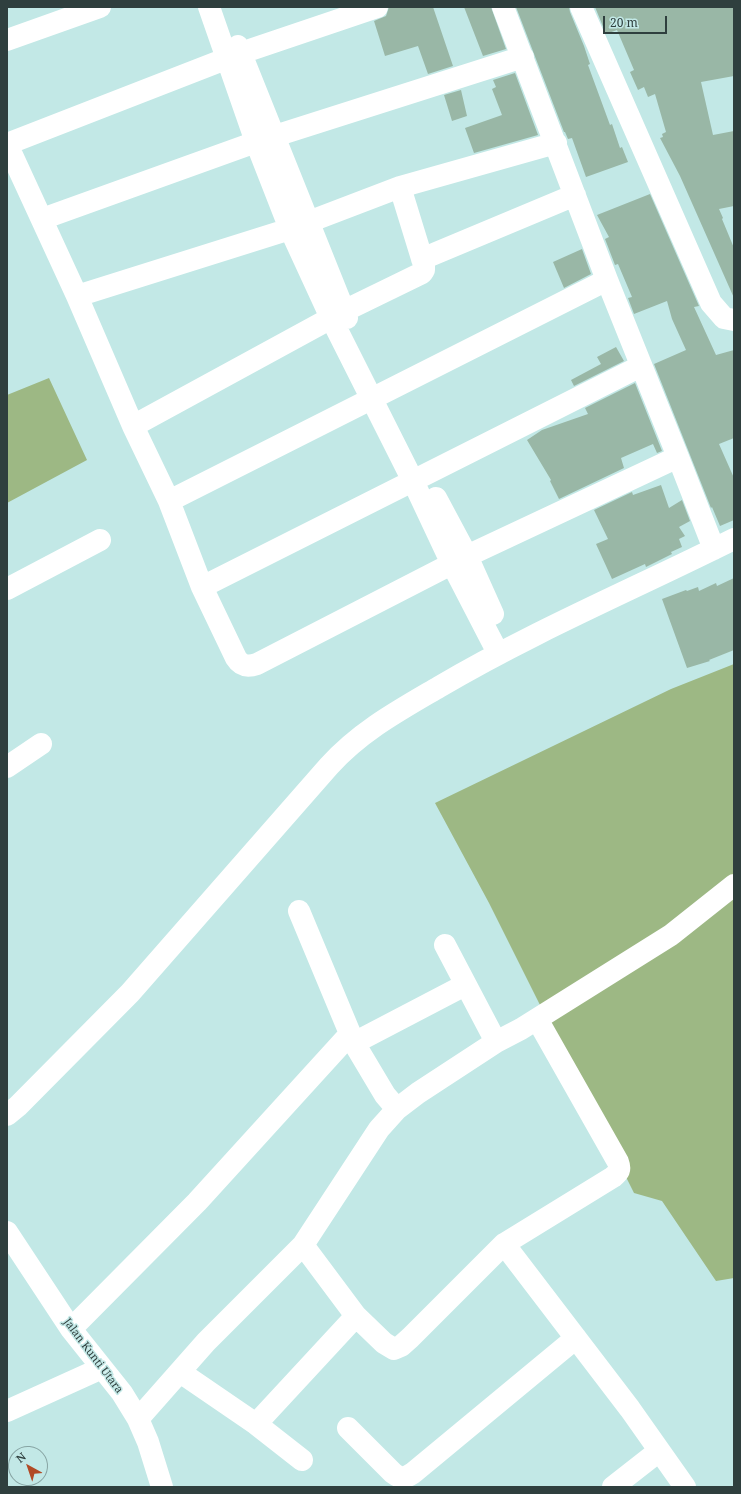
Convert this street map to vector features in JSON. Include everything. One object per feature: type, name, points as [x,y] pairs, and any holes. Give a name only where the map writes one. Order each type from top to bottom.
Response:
[{"type":"street","points":[[7,40],[100,7]]},
{"type":"street","points":[[209,7],[234,56],[299,225],[337,314],[504,650]]},
{"type":"street","points":[[224,7],[234,56]]},
{"type":"street","points":[[377,7],[234,56],[7,144],[77,296],[133,426],[168,501],[202,587],[239,663],[252,666],[459,560],[678,457]]},
{"type":"street","points":[[503,7],[640,366],[714,549]]},
{"type":"street","points":[[581,7],[711,303],[724,318],[734,320]]},
{"type":"street","points":[[42,219],[265,139],[523,57]]},
{"type":"street","points":[[77,296],[299,225],[400,187],[556,143]]},
{"type":"street","points":[[133,426],[337,314],[419,275],[425,268],[400,187]]},
{"type":"street","points":[[422,259],[575,195]]},
{"type":"street","points":[[168,501],[607,280]]},
{"type":"street","points":[[202,587],[640,366]]},
{"type":"street","points":[[7,1115],[18,1106],[130,993],[342,752],[365,732],[504,650],[734,539]]},
{"type":"street","points":[[7,589],[100,540]]},
{"type":"street","points":[[7,767],[40,744]]},
{"type":"street","points":[[138,1419],[206,1342],[303,1245],[379,1129],[397,1109],[418,1093],[496,1042],[521,1029],[671,935],[734,885]]},
{"type":"street","points":[[299,911],[352,1038],[382,1090],[397,1109]]},
{"type":"street","points":[[444,945],[496,1042]]},
{"type":"street","points":[[71,1329],[197,1202],[352,1038],[465,985]]},
{"type":"street","points":[[303,1245],[356,1316],[394,1349],[401,1346],[410,1338],[504,1244],[619,1172],[618,1162],[537,1019]]},
{"type":"street","name":"Jalan Kunti Utara","points":[[7,1232],[71,1329],[122,1393],[138,1419],[148,1442],[162,1487]]},
{"type":"street","points":[[504,1244],[630,1409],[685,1487]]},
{"type":"street","points":[[256,1424],[356,1316]]},
{"type":"street","points":[[348,1428],[393,1473],[399,1478],[406,1478],[413,1474],[576,1338]]},
{"type":"street","points":[[7,1411],[102,1368]]},
{"type":"street","points":[[180,1372],[256,1424],[302,1460]]},
{"type":"street","points":[[613,1487],[659,1451]]},
{"type":"green space","points":[[49,378],[87,460],[7,503],[7,395]]},
{"type":"green space","points":[[734,664],[734,1278],[716,1281],[662,1201],[634,1193],[489,903],[435,803],[671,689]]},
{"type":"building","points":[[389,7],[433,7],[453,66],[428,74],[418,46],[385,56],[374,21],[386,16]]},
{"type":"building","points":[[464,7],[491,7],[506,49],[483,56]]},
{"type":"building","points":[[516,7],[569,7],[584,46],[590,64],[588,65],[610,125],[612,124],[620,148],[622,147],[628,162],[586,177],[572,138],[568,139],[564,132]]},
{"type":"building","points":[[595,7],[734,7],[734,76],[701,82],[713,135],[734,131],[734,206],[719,209],[734,248],[734,298],[680,176],[660,138],[663,137],[662,134],[666,132],[655,94],[648,97],[644,87],[638,90],[630,72],[634,70],[617,30],[606,34]]},
{"type":"building","points":[[515,73],[538,135],[474,153],[465,128],[502,115],[492,89],[496,87],[493,80]]},
{"type":"building","points":[[461,90],[467,116],[452,121],[444,95]]},
{"type":"building","points":[[650,194],[699,306],[694,307],[716,355],[734,350],[734,438],[719,444],[734,478],[734,520],[720,526],[712,507],[711,508],[654,364],[686,350],[672,319],[667,301],[634,314],[628,298],[632,297],[618,264],[615,265],[605,239],[609,237],[597,215]]},
{"type":"building","points":[[582,249],[591,274],[564,288],[553,262]]},
{"type":"building","points":[[616,347],[624,361],[574,386],[571,380],[601,364],[597,357]]},
{"type":"building","points":[[635,383],[662,451],[657,453],[653,444],[621,458],[624,468],[559,499],[550,481],[551,480],[527,440],[542,430],[588,414],[585,408]]},
{"type":"building","points":[[661,485],[669,508],[682,500],[690,521],[679,527],[685,536],[679,539],[682,547],[671,552],[672,554],[646,567],[645,564],[612,579],[596,544],[608,539],[594,510],[632,492],[633,495]]},
{"type":"building","points":[[734,578],[734,650],[709,660],[710,661],[687,668],[662,599],[698,587],[699,591],[716,583],[717,586]]}]
